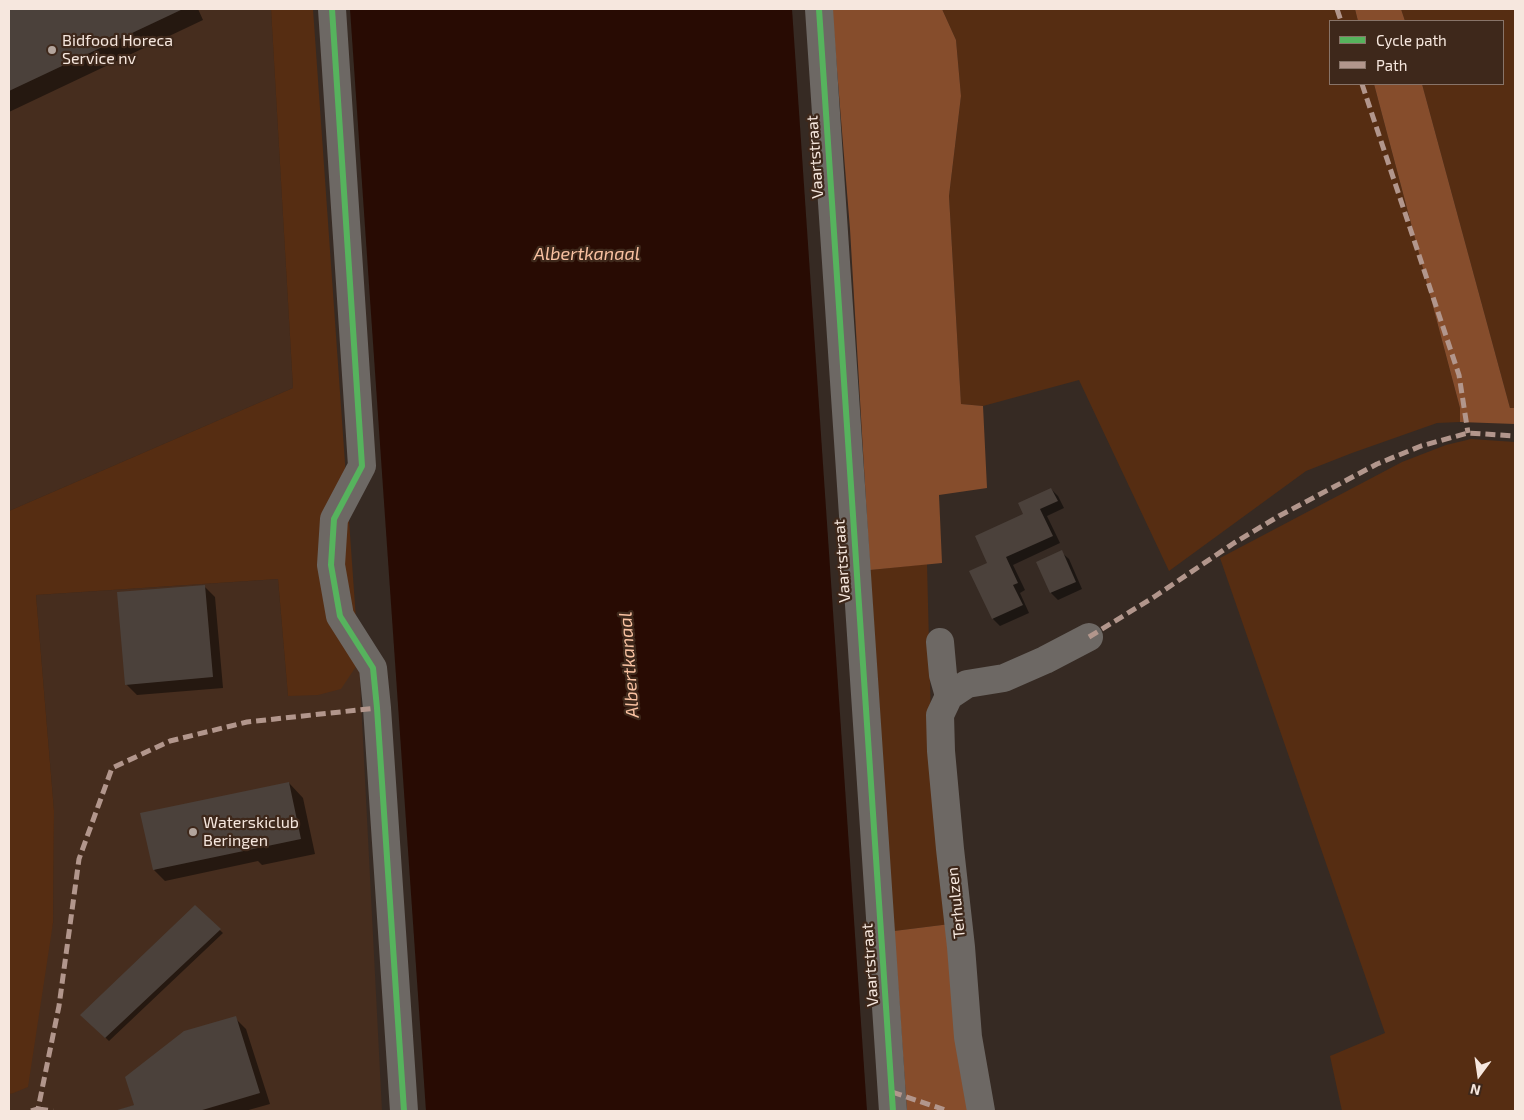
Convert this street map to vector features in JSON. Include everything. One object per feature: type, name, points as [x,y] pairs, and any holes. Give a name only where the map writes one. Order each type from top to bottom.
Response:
[{"type":"street","points":[[332,9],[362,466],[334,519],[331,565],[340,616],[373,668],[404,1111]]},
{"type":"street","name":"Vaartstraat","points":[[819,9],[893,1111]]},
{"type":"street","points":[[940,642],[943,675],[949,696],[967,684],[1004,678],[1045,660],[1089,637]]},
{"type":"street","name":"Terhulzen","points":[[949,696],[940,715],[942,760],[961,947],[968,1038],[981,1111]]},
{"type":"shaded area","points":[[9,9],[271,9],[293,388],[9,511]]},
{"type":"shaded area","points":[[271,9],[313,9],[359,662],[341,689],[318,695],[288,696],[278,579],[36,595],[54,811],[53,923],[28,1087],[11,1094],[9,1093],[9,511],[293,388]]},
{"type":"shaded area","points":[[832,9],[942,9],[956,40],[961,96],[949,196],[961,404],[983,406],[987,488],[939,495],[942,563],[870,570],[850,229]]},
{"type":"shaded area","points":[[942,9],[1355,9],[1358,20],[1329,20],[1329,85],[1374,85],[1460,408],[1460,422],[1437,423],[1306,471],[1169,571],[1079,380],[983,406],[961,404],[949,196],[961,96],[956,40]]},
{"type":"shaded area","points":[[1355,9],[1401,9],[1405,20],[1358,20]]},
{"type":"shaded area","points":[[1401,9],[1515,9],[1515,408],[1510,408],[1422,85],[1504,85],[1504,20],[1405,20]]},
{"type":"shaded area","points":[[1374,85],[1422,85],[1510,408],[1515,408],[1515,424],[1460,422],[1460,408]]},
{"type":"shaded area","points":[[1471,439],[1515,442],[1515,1111],[1342,1111],[1330,1056],[1385,1033],[1220,558],[1402,462],[1446,445]]},
{"type":"shaded area","points":[[927,564],[931,722],[950,924],[894,931],[870,570]]},
{"type":"shaded area","points":[[278,579],[288,696],[359,662],[382,1111],[9,1111],[9,1093],[12,1094],[53,923],[54,811],[36,595]]},
{"type":"shaded area","points":[[950,924],[973,1111],[907,1111],[894,931]]},
{"type":"water","name":"Albertkanaal","points":[[350,9],[792,9],[867,1111],[426,1111]]},
{"type":"building","name":"Bidfood Horeca Service nv","points":[[9,9],[183,9],[9,91]]},
{"type":"building","points":[[1051,488],[1058,501],[1040,509],[1053,536],[1006,557],[1018,583],[1013,585],[1023,605],[992,619],[969,571],[987,563],[975,536],[1023,514],[1018,503]]},
{"type":"building","points":[[1062,550],[1076,582],[1050,593],[1036,562]]},
{"type":"building","points":[[205,585],[213,677],[125,685],[117,592]]},
{"type":"building","name":"Waterskiclub Beringen","points":[[289,782],[301,839],[153,870],[140,813]]},
{"type":"building","points":[[195,905],[221,929],[105,1038],[80,1015]]},
{"type":"building","points":[[236,1016],[260,1093],[199,1111],[114,1111],[134,1105],[125,1077],[184,1031]]},
{"type":"marked path","points":[[1337,9],[1341,20]]},
{"type":"marked path","points":[[1362,85],[1459,375],[1468,433]]},
{"type":"marked path","points":[[1089,637],[1154,597],[1234,543],[1279,516],[1377,464],[1421,446],[1468,433],[1515,436]]},
{"type":"marked path","points":[[31,1111],[38,1109],[59,1006],[79,859],[112,768],[170,741],[247,722],[377,708]]},
{"type":"marked path","points":[[892,1092],[948,1111]]},
{"type":"marked path","points":[[38,1109],[53,1111]]},
{"type":"cycle path","points":[[332,9],[362,466],[334,519],[331,565],[340,616],[373,668],[404,1111]]},
{"type":"cycle path","points":[[819,9],[893,1111]]},
{"type":"place","name":"Bidfood Horeca Service nv","points":[[52,50]]},
{"type":"place","name":"Waterskiclub Beringen","points":[[193,832]]}]
